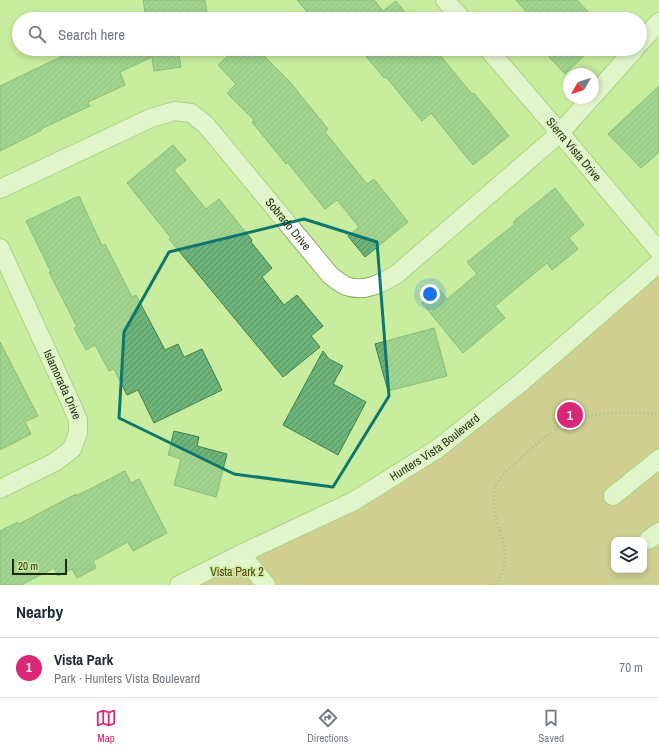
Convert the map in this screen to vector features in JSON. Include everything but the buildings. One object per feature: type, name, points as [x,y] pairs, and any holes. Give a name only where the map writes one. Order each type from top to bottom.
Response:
[{"type":"street","points":[[446,0],[456,12]]},
{"type":"street","points":[[647,35],[659,22]]},
{"type":"street","name":"Sierra Vista Drive","points":[[494,56],[659,251]]},
{"type":"street","name":"Sobrado Drive","points":[[599,89],[629,56]]},
{"type":"street","name":"Sobrado Drive","points":[[0,189],[151,118],[175,111],[191,113],[206,125],[330,276],[346,286],[365,289],[382,283],[397,274],[560,133],[586,104]]},
{"type":"street","name":"Islamorada Drive","points":[[0,248],[78,420],[78,433],[72,449],[55,462],[0,489]]},
{"type":"street","name":"Hunters Vista Boulevard","points":[[179,585],[354,501],[437,449],[523,381],[659,263]]},
{"type":"street","points":[[613,496],[659,459]]},
{"type":"street","points":[[241,554],[266,585]]},
{"type":"path","points":[[496,585],[506,561],[504,542],[495,515],[494,499],[496,486],[508,470],[540,442],[559,428],[583,418],[613,413],[637,412],[659,415]]},
{"type":"highlighted area","points":[[304,219],[377,242],[389,396],[333,487],[234,474],[119,418],[124,332],[169,252]]},
{"type":"green space","name":"Vista Park 2","points":[[659,263],[659,585],[179,585],[437,449]]},
{"type":"place","name":"Vista Park","points":[[570,415]]}]
